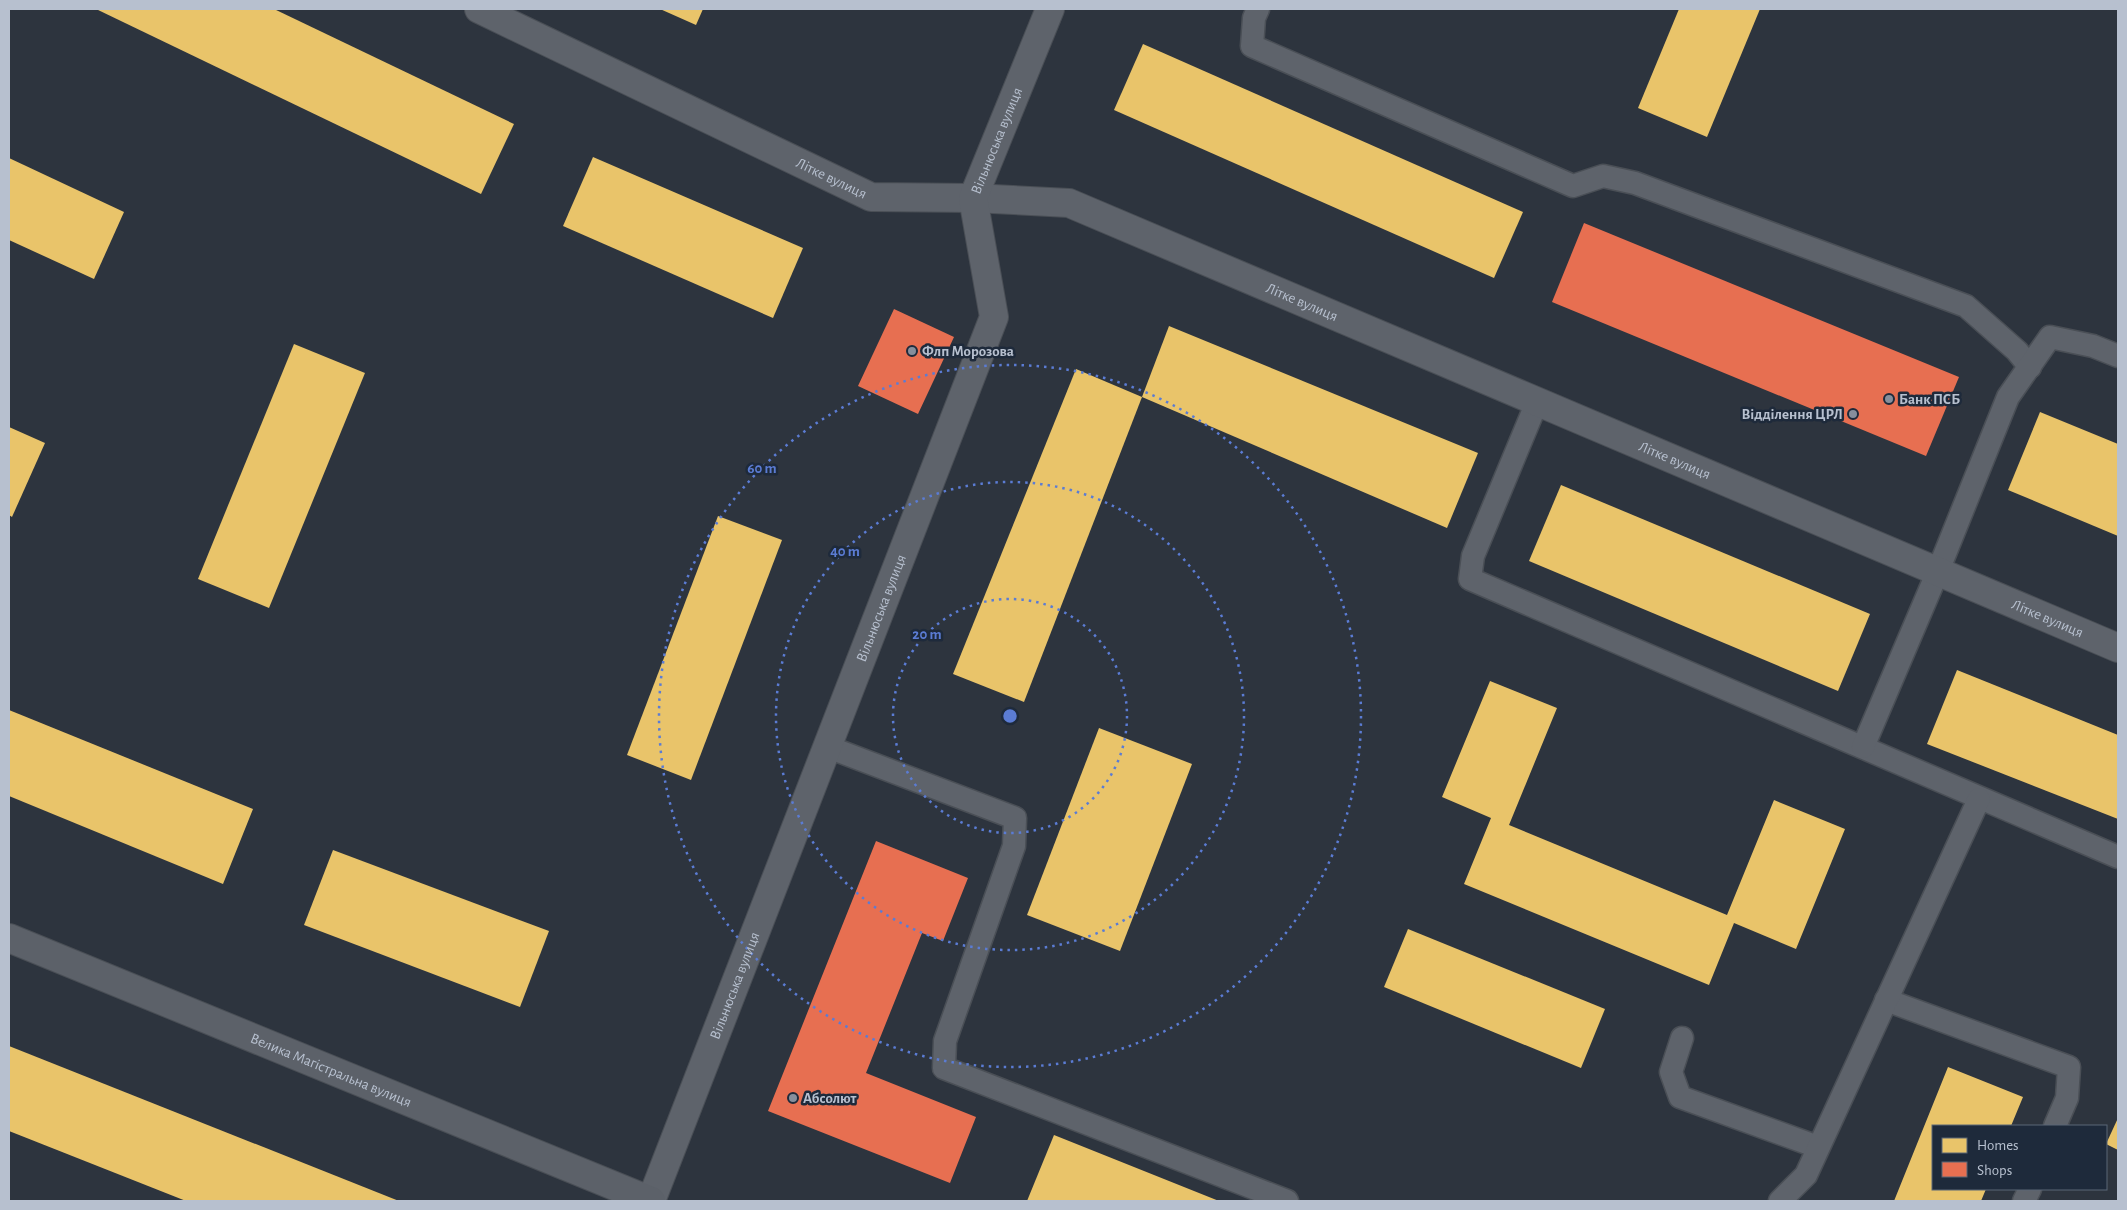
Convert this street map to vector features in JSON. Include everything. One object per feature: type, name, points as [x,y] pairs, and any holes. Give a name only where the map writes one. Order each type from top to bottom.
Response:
[{"type":"street","name":"Літке вулиця","points":[[479,9],[872,197],[973,198],[1069,204],[2118,648]]},
{"type":"street","name":"Вільнюська вулиця","points":[[651,1201],[994,317],[973,198],[1050,9]]},
{"type":"street","name":"Велика Магістральна вулиця","points":[[9,938],[651,1201]]},
{"type":"lane","points":[[1258,9],[1254,18],[1252,46],[1573,186],[1603,176],[1635,183],[1966,306],[2017,351],[2030,366]]},
{"type":"lane","points":[[1862,747],[1938,572],[2008,397],[2050,337],[2093,346],[2118,356]]},
{"type":"lane","points":[[1537,402],[1473,556],[1470,579],[1979,799],[2118,857]]},
{"type":"lane","points":[[828,747],[1015,818],[1014,846],[945,1041],[944,1068],[1287,1201]]},
{"type":"lane","points":[[1780,1201],[1806,1175],[1979,799]]},
{"type":"lane","points":[[1886,1000],[2069,1067],[2067,1098],[2055,1125]]},
{"type":"lane","points":[[1682,1038],[1671,1072],[1680,1096],[1818,1147]]},
{"type":"building: Homes","points":[[96,9],[274,9],[514,124],[481,194]]},
{"type":"building: Homes","points":[[660,9],[703,9],[696,25]]},
{"type":"building: Homes","points":[[1679,9],[1760,9],[1707,137],[1638,108]]},
{"type":"building: Homes","points":[[1143,44],[1523,212],[1494,278],[1114,110]]},
{"type":"building: Homes","points":[[593,157],[803,248],[773,318],[563,226]]},
{"type":"building: Homes","points":[[9,158],[124,212],[94,279],[9,240]]},
{"type":"building: Homes","points":[[1169,326],[1478,453],[1447,528],[1142,397]]},
{"type":"building: Homes","points":[[294,344],[365,373],[269,608],[198,579]]},
{"type":"building: Homes","points":[[1076,369],[1142,397],[1024,702],[953,674]]},
{"type":"building: Homes","points":[[2040,412],[2118,444],[2118,536],[2008,490]]},
{"type":"building: Homes","points":[[9,427],[45,443],[12,517],[9,515]]},
{"type":"building: Homes","points":[[1561,485],[1870,614],[1838,691],[1529,561]]},
{"type":"building: Homes","points":[[718,516],[782,540],[691,780],[627,755]]},
{"type":"building: Homes","points":[[1957,670],[2118,735],[2118,819],[1927,744]]},
{"type":"building: Homes","points":[[1490,681],[1557,708],[1509,825],[1727,915],[1774,800],[1845,829],[1796,949],[1734,923],[1709,985],[1464,884],[1491,818],[1442,797]]},
{"type":"building: Homes","points":[[9,710],[253,809],[223,884],[9,796]]},
{"type":"building: Homes","points":[[1099,728],[1192,764],[1120,951],[1027,915]]},
{"type":"building: Homes","points":[[333,850],[549,931],[520,1007],[304,925]]},
{"type":"building: Homes","points":[[1408,929],[1605,1009],[1581,1068],[1384,987]]},
{"type":"building: Homes","points":[[9,1046],[399,1201],[186,1201],[9,1131]]},
{"type":"building: Homes","points":[[1948,1067],[2023,1097],[2011,1125],[1932,1125],[1932,1190],[1986,1190],[1981,1201],[1894,1201]]},
{"type":"building: Homes","points":[[2118,1118],[2118,1150],[2107,1144]]},
{"type":"building: Homes","points":[[1054,1135],[1219,1201],[1027,1201]]},
{"type":"building: Shops","points":[[1584,223],[1959,377],[1926,456],[1552,302]]},
{"type":"building: Shops","points":[[894,309],[954,337],[918,414],[858,386]]},
{"type":"building: Shops","points":[[876,841],[968,878],[943,941],[922,933],[866,1073],[976,1117],[950,1183],[768,1111]]},
{"type":"place","name":"Флп Морозова","points":[[912,351]]},
{"type":"place","name":"Банк ПСБ","points":[[1889,399]]},
{"type":"place","name":"Відділення ЦРЛ","points":[[1853,414]]},
{"type":"place","name":"Абсолют","points":[[793,1098]]}]
